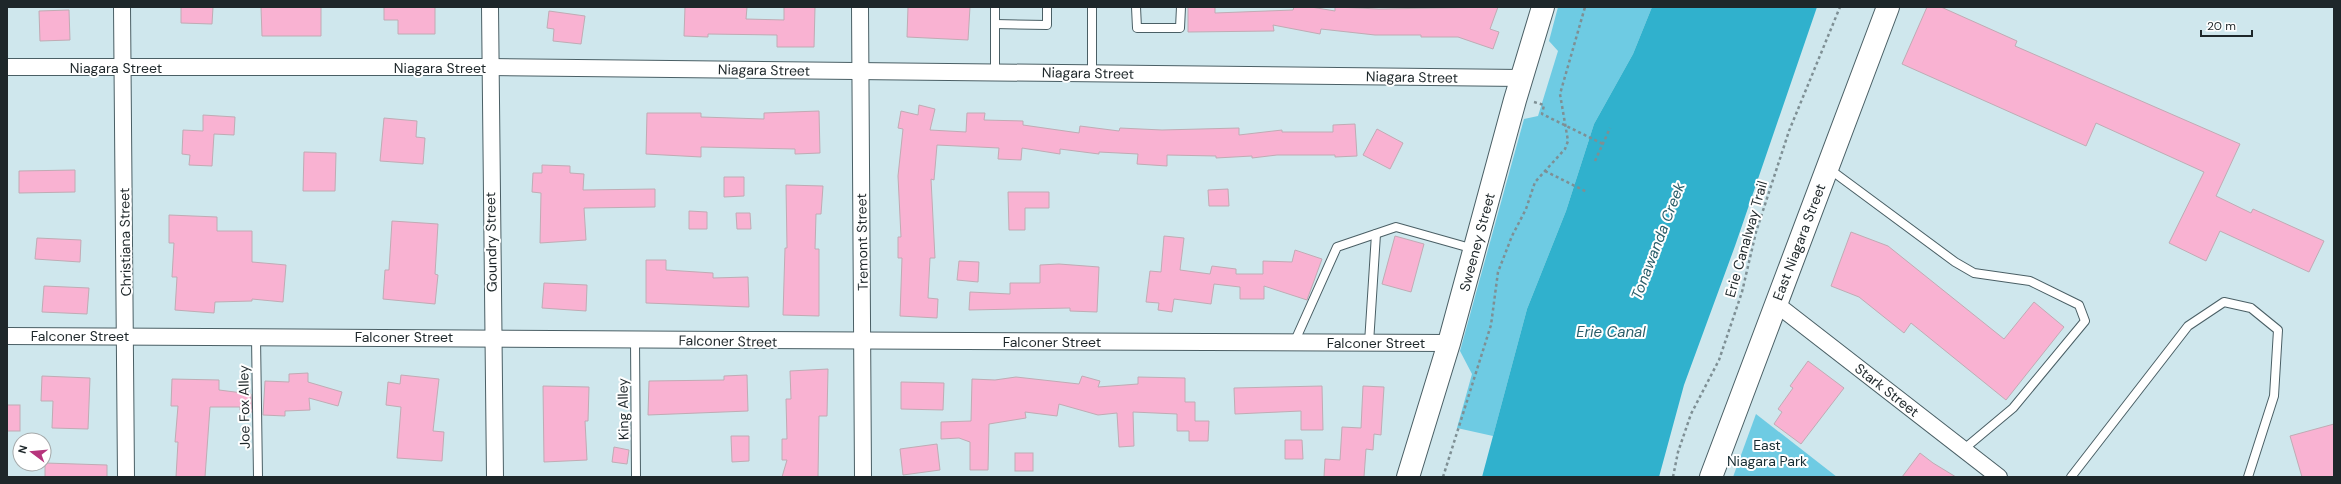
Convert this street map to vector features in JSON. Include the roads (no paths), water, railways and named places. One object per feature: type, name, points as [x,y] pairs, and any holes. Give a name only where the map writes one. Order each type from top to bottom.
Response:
[{"type":"street","name":"Christiana Street","points":[[122,7],[126,477]]},
{"type":"street","name":"Goundry Street","points":[[490,7],[489,67],[495,477]]},
{"type":"street","name":"Tremont Street","points":[[860,7],[864,342],[863,477]]},
{"type":"street","name":"Sweeney Street","points":[[1408,477],[1449,343],[1521,78],[1543,7]]},
{"type":"street","name":"East Niagara Street","points":[[1711,477],[1775,303],[1888,7]]},
{"type":"street","name":"Niagara Street","points":[[7,67],[489,67],[1521,78]]},
{"type":"street","name":"Stark Street","points":[[1775,303],[1999,477]]},
{"type":"street","name":"Falconer Street","points":[[7,336],[493,337],[864,342],[1449,343]]},
{"type":"lane","points":[[995,7],[995,72]]},
{"type":"lane","points":[[995,24],[1047,25],[1047,7]]},
{"type":"lane","points":[[1092,7],[1092,74]]},
{"type":"lane","points":[[1136,7],[1137,28],[1180,28],[1181,7]]},
{"type":"lane","points":[[1827,168],[1956,262],[1974,273],[2030,281],[2078,305],[2085,321],[2013,408],[1964,449]]},
{"type":"lane","points":[[1294,343],[1337,247],[1396,227],[1475,249]]},
{"type":"lane","points":[[1369,343],[1376,234]]},
{"type":"lane","points":[[2071,477],[2188,326],[2224,302],[2251,308],[2278,330],[2274,396],[2248,477]]},
{"type":"lane","name":"Joe Fox Alley","points":[[256,337],[258,477]]},
{"type":"lane","name":"King Alley","points":[[635,340],[636,477]]},
{"type":"water","name":"Erie Canal","points":[[1652,7],[1817,7],[1735,246],[1684,385],[1659,477],[1482,477],[1527,309],[1566,211],[1594,124],[1633,54]]},
{"type":"water label","name":"Tonawanda Creek","points":[[1658,241]]},
{"type":"park label","name":"East Niagara Park","points":[[1767,454]]}]
